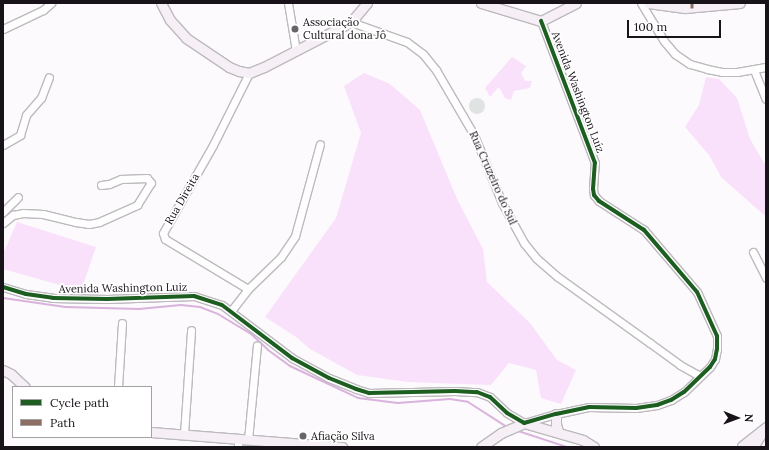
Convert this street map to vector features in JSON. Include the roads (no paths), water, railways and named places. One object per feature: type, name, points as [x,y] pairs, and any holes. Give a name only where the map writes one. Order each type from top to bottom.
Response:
[{"type":"main road","points":[[161,3],[170,20],[186,38],[229,67],[249,73],[264,67],[351,22],[367,3]]},
{"type":"main road","name":"Avenida Washington Luíz","points":[[481,3],[541,21]]},
{"type":"main road","points":[[541,21],[576,3]]},
{"type":"main road","points":[[648,3],[679,8],[740,3]]},
{"type":"main road","points":[[3,370],[11,374],[24,386]]},
{"type":"main road","points":[[556,414],[558,432]]},
{"type":"main road","points":[[481,447],[501,433],[524,423],[583,440],[594,447]]},
{"type":"main road","points":[[743,447],[765,427]]},
{"type":"main road","points":[[753,447],[765,427]]},
{"type":"main road","points":[[152,432],[184,434],[238,443],[248,440],[342,447]]},
{"type":"street","points":[[3,29],[31,16],[51,3]]},
{"type":"street","points":[[288,3],[296,51]]},
{"type":"street","points":[[640,3],[664,41],[675,54],[690,64],[707,70],[722,72],[754,70],[766,67]]},
{"type":"street","name":"Avenida Washington Luíz","points":[[541,21],[595,163],[594,195],[599,201],[644,230],[697,292],[706,308],[717,336],[717,349],[715,359],[710,367],[700,376]]},
{"type":"street","name":"Rua Cruzeiro do Sul","points":[[351,22],[407,42],[424,54],[436,70],[474,135],[502,203],[524,243],[536,258],[558,277],[650,344],[680,365],[700,376]]},
{"type":"street","points":[[754,70],[766,99]]},
{"type":"street","name":"Rua Direita","points":[[248,289],[165,240],[163,233],[213,145],[249,73]]},
{"type":"street","points":[[3,145],[20,135],[26,115],[41,98],[49,78]]},
{"type":"street","points":[[231,311],[248,289],[281,257],[295,236],[320,144]]},
{"type":"street","points":[[3,223],[13,214],[23,212],[42,214],[88,224],[99,222],[137,205],[151,181],[147,178],[121,179],[109,184],[100,184]]},
{"type":"street","points":[[3,212],[18,197]]},
{"type":"street","points":[[753,252],[766,278]]},
{"type":"street","name":"Avenida Washington Luiz","points":[[3,287],[26,294],[53,298],[107,299],[194,296],[222,305],[292,358],[330,378],[356,389],[370,393],[455,391],[477,392],[490,397],[508,413],[524,423]]},
{"type":"street","points":[[118,386],[122,323]]},
{"type":"street","points":[[184,434],[191,330]]},
{"type":"street","points":[[248,440],[257,345]]},
{"type":"street","points":[[524,423],[589,407],[636,408],[657,405],[671,400],[684,392],[700,376]]},
{"type":"street","points":[[254,447],[262,441]]},
{"type":"waterway","points":[[3,298],[65,307],[139,309],[181,305],[200,307],[218,314],[250,333],[268,350],[290,366],[358,398],[398,403],[450,399],[468,402],[507,427]]},
{"type":"waterway","points":[[515,430],[567,447]]},
{"type":"place","name":"Associação Cultural dona Jô","points":[[295,29]]},
{"type":"place","name":"Afiação Silva","points":[[303,436]]}]
